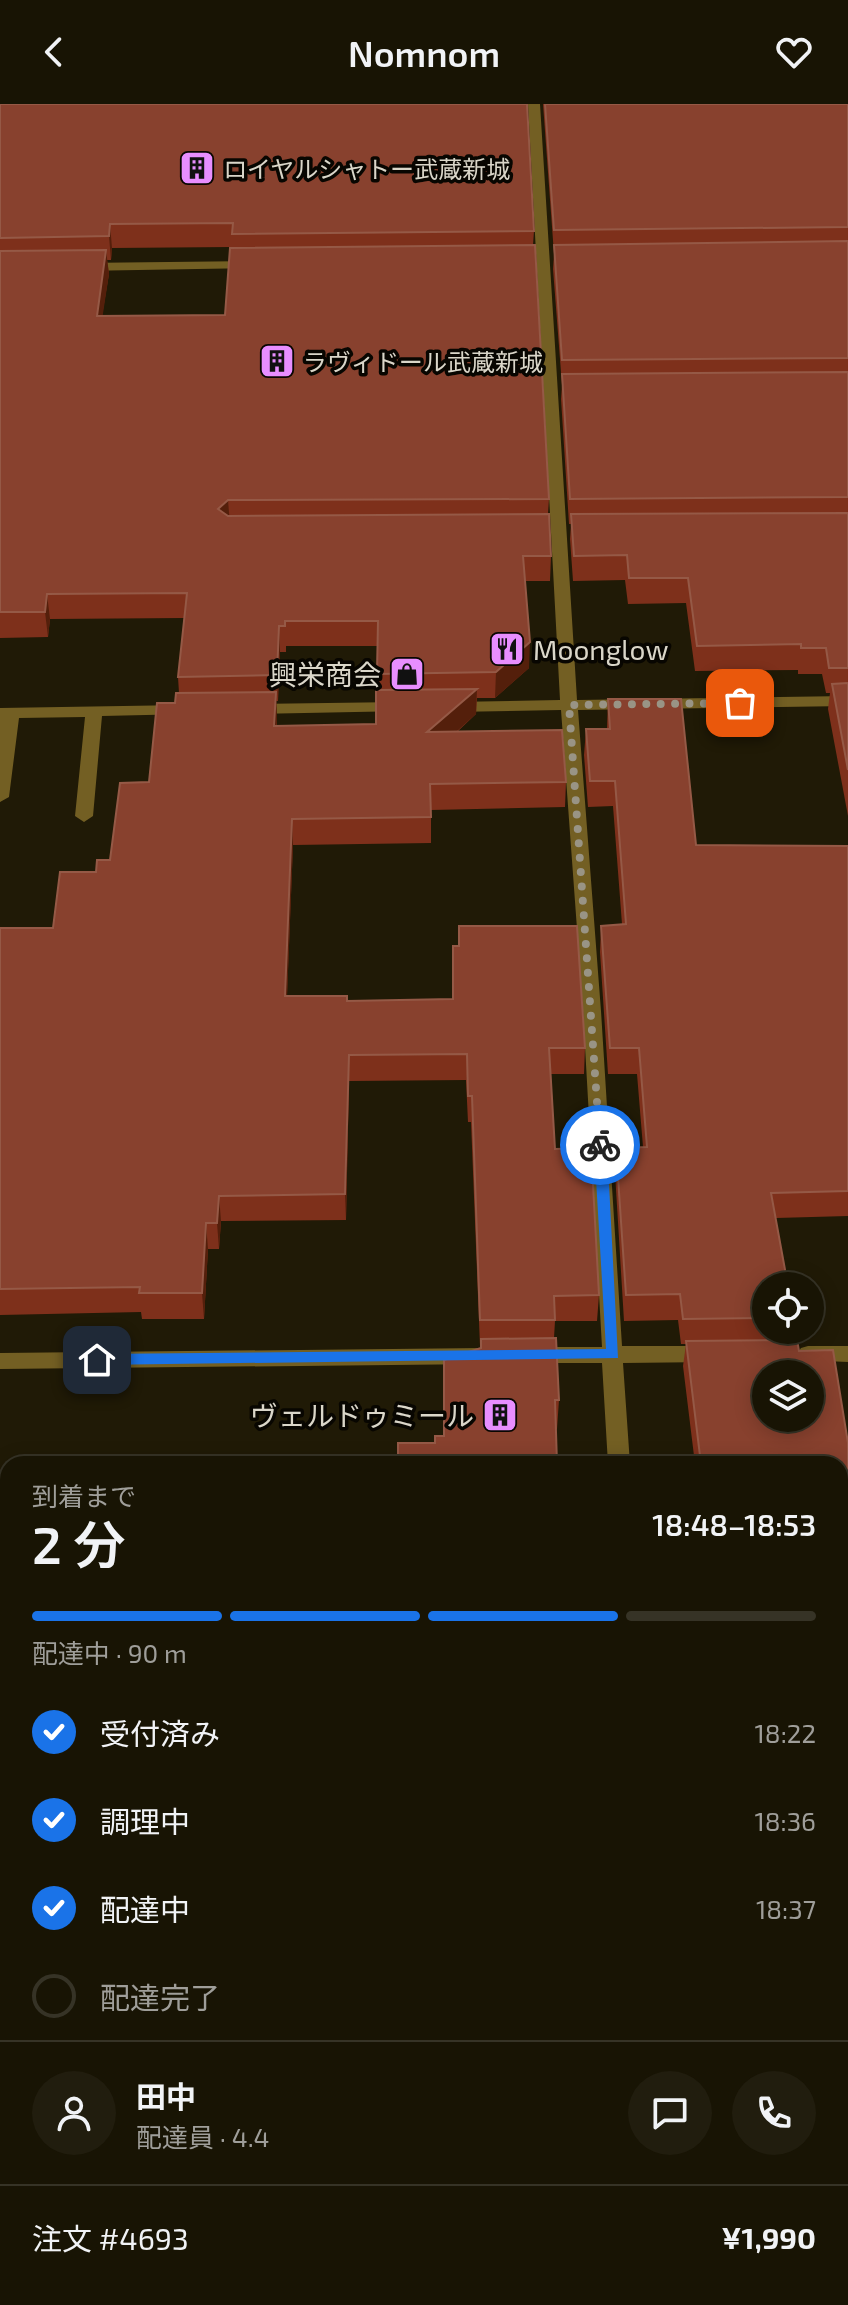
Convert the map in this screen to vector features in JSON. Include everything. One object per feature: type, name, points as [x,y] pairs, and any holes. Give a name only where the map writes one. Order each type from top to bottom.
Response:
[{"type":"street","points":[[534,104],[544,262],[558,392],[559,534],[619,1456]]},
{"type":"street","points":[[63,268],[269,265]]},
{"type":"street","points":[[234,710],[848,701]]},
{"type":"street","points":[[0,797],[6,713],[203,710]]},
{"type":"street","points":[[84,816],[94,712]]},
{"type":"street","points":[[0,1361],[738,1354]]},
{"type":"street","points":[[785,1354],[848,1354]]},
{"type":"building","points":[[0,104],[527,104],[534,231],[232,234],[233,223],[110,224],[109,236],[0,238]]},
{"type":"building","points":[[545,104],[848,104],[848,227],[554,230]]},
{"type":"building","points":[[848,241],[848,358],[562,360],[554,245]]},
{"type":"building","points":[[535,245],[549,499],[228,500],[218,509],[228,516],[549,514],[551,556],[523,556],[530,642],[496,672],[377,674],[378,621],[285,621],[285,626],[279,626],[277,675],[178,677],[187,593],[47,594],[45,612],[0,612],[0,251],[106,250],[97,316],[225,315],[230,248]]},
{"type":"building","points":[[848,372],[848,497],[570,499],[562,374]]},
{"type":"building","points":[[848,513],[848,668],[829,668],[826,648],[801,648],[801,644],[697,646],[688,578],[629,578],[627,555],[574,556],[571,514]]},
{"type":"building","points":[[848,683],[848,770],[832,684]]},
{"type":"building","points":[[477,689],[427,732],[562,730],[566,782],[430,784],[431,817],[292,819],[285,996],[347,996],[347,1001],[453,999],[453,946],[459,946],[459,926],[577,926],[585,1048],[549,1048],[555,1149],[591,1148],[599,1295],[554,1296],[555,1320],[480,1320],[472,1096],[468,1096],[467,1054],[349,1055],[345,1194],[219,1196],[217,1223],[206,1223],[202,1293],[139,1293],[140,1287],[0,1289],[0,928],[53,928],[60,872],[96,872],[97,860],[110,860],[120,783],[149,782],[157,703],[175,703],[176,693],[276,692],[274,726],[376,724],[376,690]]},
{"type":"building","points":[[608,699],[681,699],[696,845],[848,846],[848,1191],[771,1193],[785,1272],[752,1272],[752,1318],[683,1319],[680,1294],[626,1295],[616,1148],[647,1147],[639,1048],[610,1048],[601,926],[626,924],[615,781],[590,781],[586,729],[610,729]]},
{"type":"building","points":[[556,1338],[559,1400],[555,1400],[557,1456],[398,1456],[398,1443],[435,1443],[435,1436],[444,1436],[444,1360],[481,1348],[481,1339]]},
{"type":"building","points":[[752,1340],[752,1344],[798,1344],[799,1351],[833,1350],[848,1456],[700,1456],[686,1341]]},
{"type":"way so far","points":[[600,1145],[569,705],[740,703]]},
{"type":"place","name":"ロイヤルシャトー武蔵新城","points":[[197,168]]},
{"type":"place","name":"ラヴィドール武蔵新城","points":[[277,361]]},
{"type":"place","name":"Moonglow","points":[[507,649]]},
{"type":"place","name":"興栄商会","points":[[407,674]]},
{"type":"place","name":"ヴェルドゥミール","points":[[500,1415]]},
{"type":"route","points":[[97,1360],[613,1355],[600,1145]]}]
